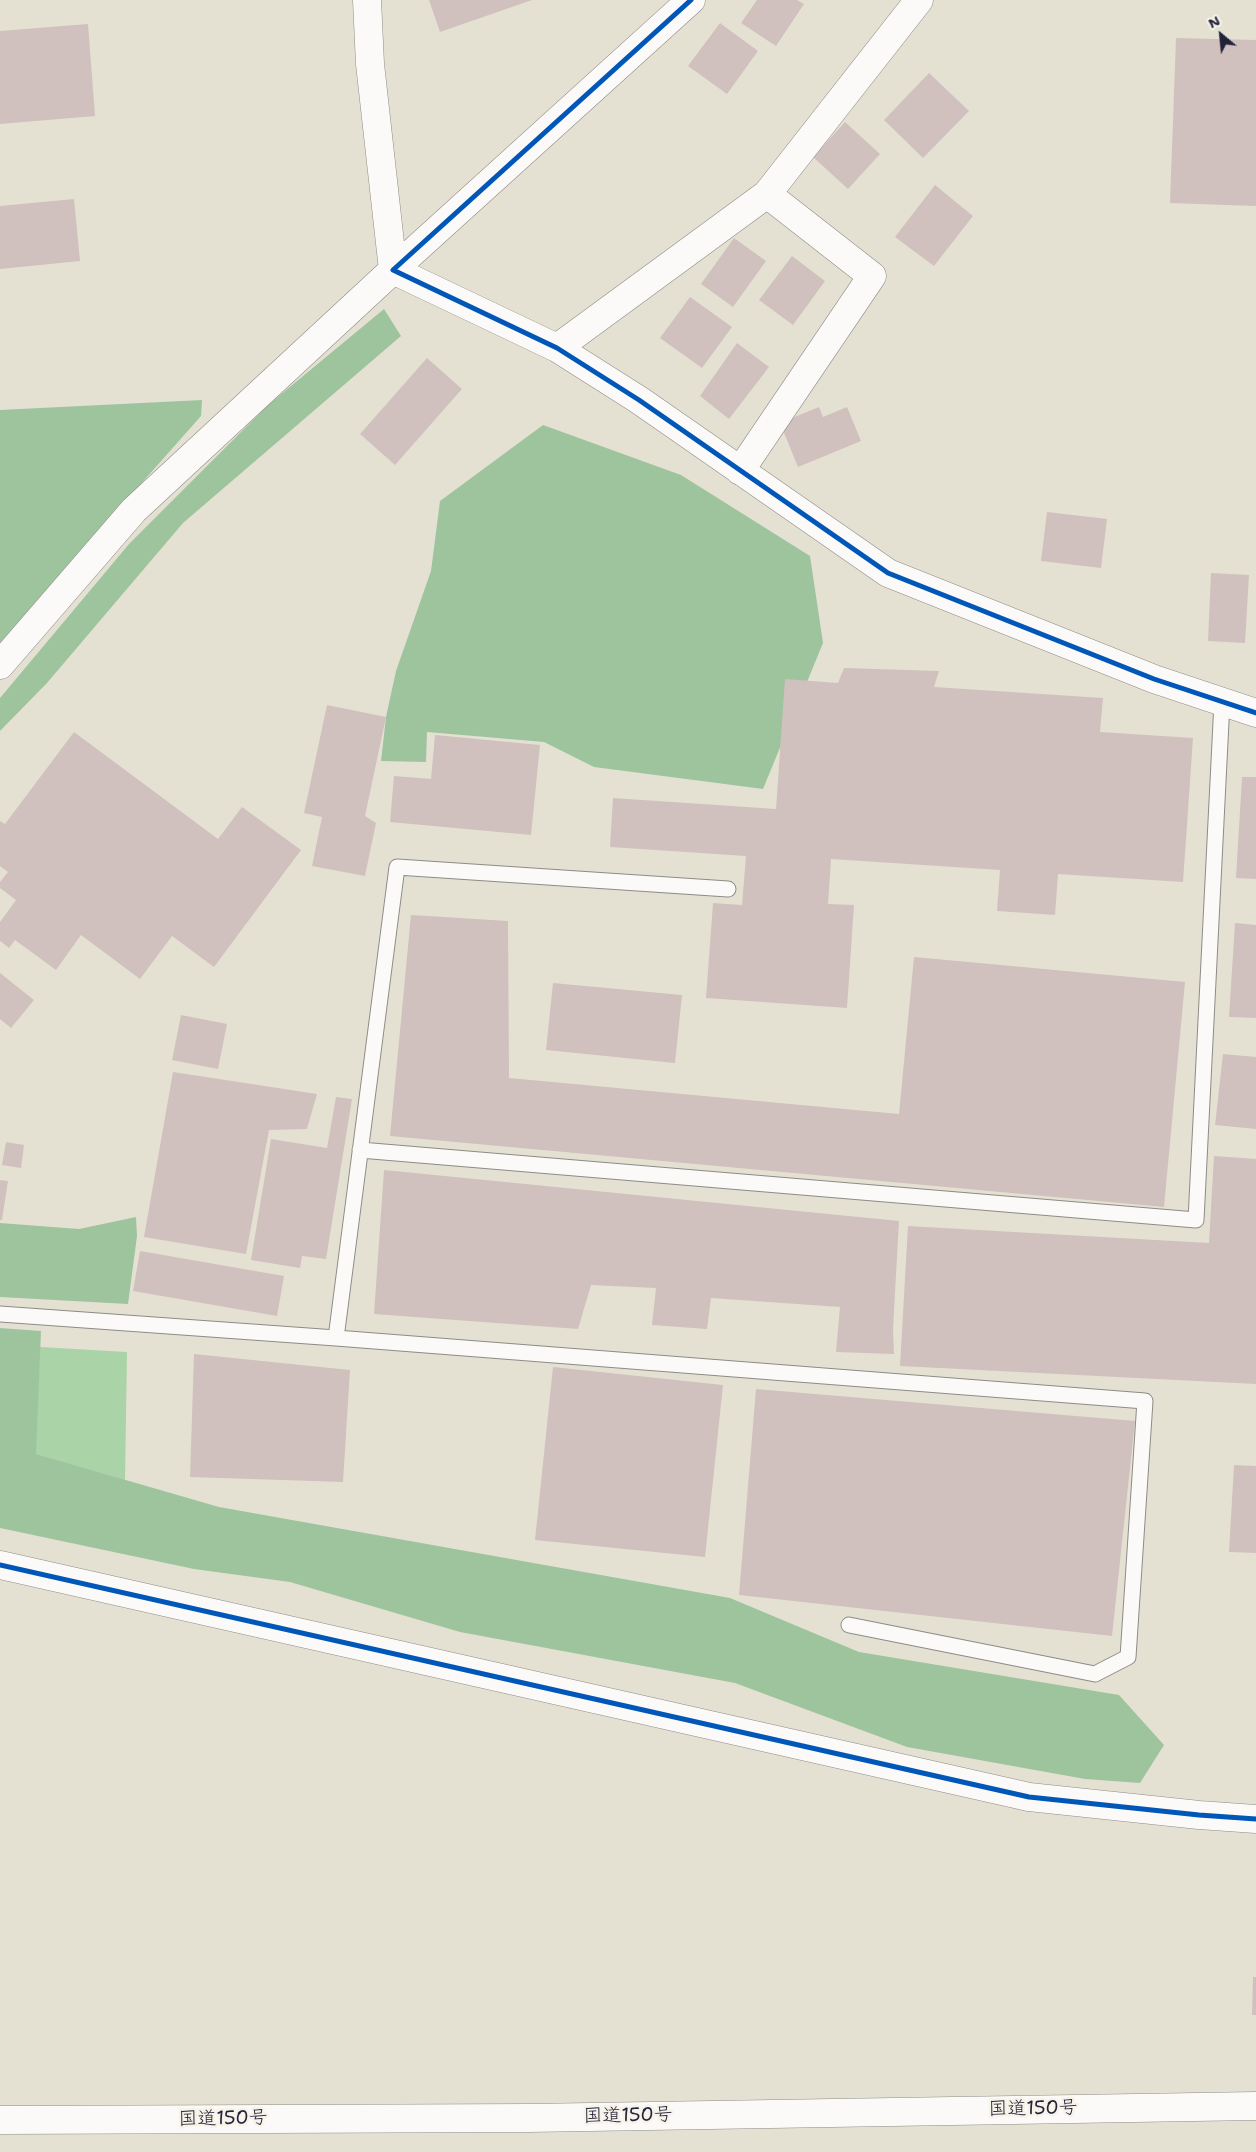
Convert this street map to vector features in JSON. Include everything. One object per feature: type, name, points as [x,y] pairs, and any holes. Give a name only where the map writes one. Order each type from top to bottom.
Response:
[{"type":"main road","points":[[366,0],[370,64],[393,270]]},
{"type":"main road","points":[[0,665],[134,510],[393,270],[691,0]]},
{"type":"main road","points":[[557,348],[767,194],[920,0]]},
{"type":"main road","points":[[740,471],[872,276],[767,194]]},
{"type":"main road","points":[[393,270],[557,348],[639,400],[888,573],[1154,679],[1256,713]]},
{"type":"main road","points":[[0,1565],[1029,1797],[1199,1815],[1256,1819]]},
{"type":"main road","name":"国道150号","points":[[0,2120],[530,2118],[1256,2106]]},
{"type":"lane","points":[[360,1150],[1196,1220],[1222,702]]},
{"type":"lane","points":[[336,1338],[397,866],[728,889]]},
{"type":"lane","points":[[0,1314],[336,1338],[1145,1401],[1128,1657],[1095,1674],[849,1625]]},
{"type":"green space","points":[[384,309],[401,336],[183,523],[47,683],[0,731],[0,698],[129,544],[268,405]]},
{"type":"green space","points":[[202,400],[201,416],[0,643],[0,410]]},
{"type":"green space","points":[[543,425],[681,475],[810,556],[823,643],[763,789],[594,767],[544,742],[427,732],[426,762],[381,761],[386,717],[396,671],[431,571],[440,501]]},
{"type":"green space","points":[[136,1217],[137,1236],[128,1304],[0,1297],[0,1223],[79,1229]]},
{"type":"green space","points":[[0,1328],[41,1331],[36,1454],[219,1507],[730,1598],[859,1652],[1119,1695],[1164,1745],[1140,1783],[1085,1779],[907,1747],[735,1683],[460,1632],[290,1582],[194,1569],[0,1528]]},
{"type":"green space","points":[[40,1347],[127,1352],[125,1480],[35,1454]]},
{"type":"building","points":[[429,0],[532,0],[440,32]]},
{"type":"building","points":[[757,0],[797,0],[804,4],[776,46],[741,23]]},
{"type":"building","points":[[720,23],[758,51],[727,94],[688,66]]},
{"type":"building","points":[[88,24],[95,116],[0,124],[0,31]]},
{"type":"building","points":[[1176,38],[1256,40],[1256,206],[1170,203]]},
{"type":"building","points":[[929,73],[969,111],[923,158],[884,120]]},
{"type":"building","points":[[845,122],[880,154],[848,189],[813,157]]},
{"type":"building","points":[[935,185],[973,216],[934,266],[895,237]]},
{"type":"building","points":[[74,199],[80,261],[0,269],[0,206]]},
{"type":"building","points":[[734,238],[766,261],[733,307],[701,284]]},
{"type":"building","points":[[792,256],[825,281],[793,325],[759,300]]},
{"type":"building","points":[[690,297],[732,327],[702,368],[660,338]]},
{"type":"building","points":[[737,343],[769,367],[729,419],[700,396]]},
{"type":"building","points":[[427,358],[462,389],[395,465],[360,434]]},
{"type":"building","points":[[819,407],[823,417],[847,407],[861,441],[798,467],[780,423]]},
{"type":"building","points":[[1047,512],[1107,519],[1101,568],[1041,561]]},
{"type":"building","points":[[1211,573],[1249,575],[1245,643],[1208,641]]},
{"type":"building","points":[[844,668],[939,671],[934,687],[1103,698],[1100,732],[1193,738],[1183,882],[1058,874],[1055,915],[997,911],[1000,870],[831,859],[828,904],[854,905],[847,1008],[706,998],[713,903],[742,905],[746,856],[610,847],[613,798],[776,809],[785,679],[838,683]]},
{"type":"building","points":[[327,705],[386,717],[365,816],[376,823],[365,876],[312,866],[322,817],[304,813]]},
{"type":"building","points":[[74,732],[218,839],[242,807],[301,850],[214,967],[172,936],[140,979],[81,935],[56,970],[15,940],[9,948],[0,941],[0,922],[16,900],[0,888],[0,882],[8,872],[0,866],[0,821],[5,824]]},
{"type":"building","points":[[435,735],[540,745],[531,835],[390,822],[394,776],[431,779]]},
{"type":"building","points":[[1242,777],[1256,777],[1256,879],[1236,878]]},
{"type":"building","points":[[411,915],[508,921],[509,1078],[899,1114],[914,957],[1185,982],[1164,1207],[390,1136]]},
{"type":"building","points":[[1235,923],[1256,925],[1256,1018],[1229,1017]]},
{"type":"building","points":[[0,973],[34,1000],[11,1028],[0,1019]]},
{"type":"building","points":[[553,983],[682,995],[675,1063],[546,1050]]},
{"type":"building","points":[[181,1015],[227,1024],[218,1069],[172,1060]]},
{"type":"building","points":[[1223,1054],[1256,1057],[1256,1129],[1215,1125]]},
{"type":"building","points":[[173,1072],[317,1094],[307,1129],[269,1130],[246,1254],[144,1237]]},
{"type":"building","points":[[336,1097],[352,1099],[326,1259],[302,1256],[300,1268],[251,1260],[271,1139],[327,1148]]},
{"type":"building","points":[[6,1142],[24,1145],[21,1168],[2,1165]]},
{"type":"building","points":[[1214,1156],[1256,1159],[1256,1384],[900,1366],[908,1226],[1209,1243]]},
{"type":"building","points":[[384,1170],[899,1221],[893,1329],[894,1354],[836,1352],[840,1307],[711,1298],[707,1329],[652,1325],[656,1288],[591,1285],[578,1329],[374,1314]]},
{"type":"building","points":[[0,1180],[8,1181],[2,1220],[0,1220]]},
{"type":"building","points":[[140,1251],[284,1276],[277,1316],[133,1291]]},
{"type":"building","points":[[194,1354],[350,1370],[343,1482],[190,1477]]},
{"type":"building","points":[[553,1367],[723,1385],[705,1557],[535,1540]]},
{"type":"building","points":[[756,1389],[1135,1421],[1112,1636],[739,1595]]},
{"type":"building","points":[[1234,1465],[1256,1466],[1256,1553],[1229,1552]]},
{"type":"building","points":[[1253,1977],[1256,1977],[1256,2015],[1252,2015]]},
{"type":"cycle path","points":[[691,0],[393,270],[557,348],[639,400],[888,573],[1154,679],[1256,713]]},
{"type":"cycle path","points":[[0,1565],[1029,1797],[1199,1815],[1256,1819]]}]
